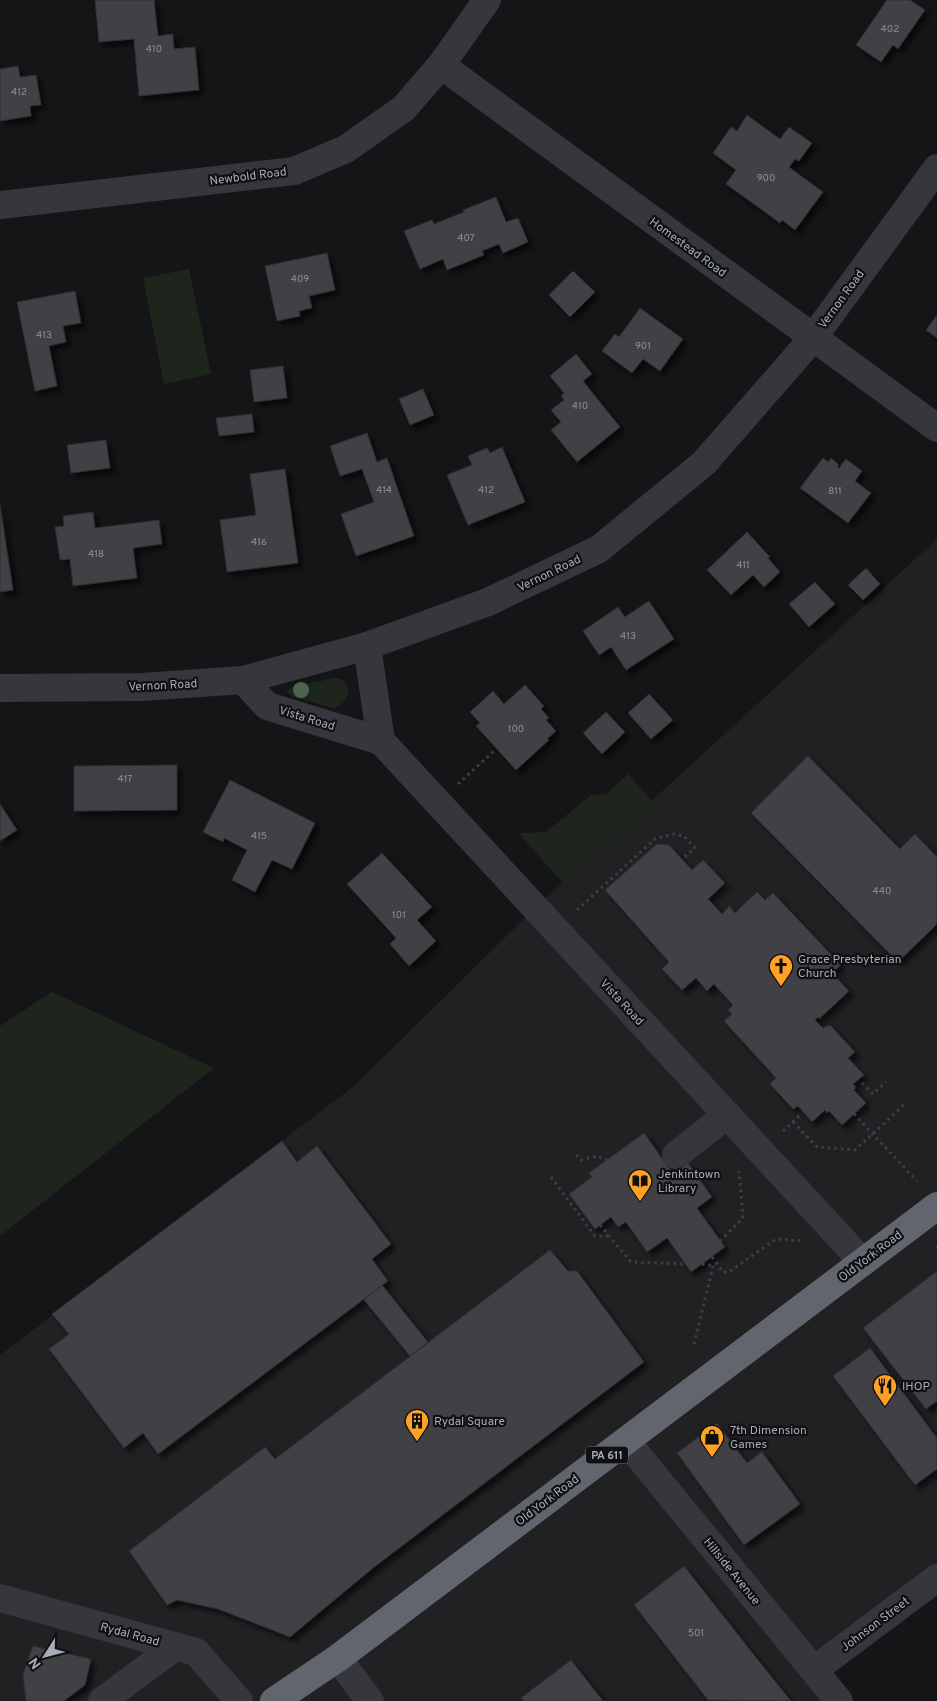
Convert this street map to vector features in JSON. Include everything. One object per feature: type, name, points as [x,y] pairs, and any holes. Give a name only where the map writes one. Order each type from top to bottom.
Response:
[{"type":"highway","name":"Old York Road","points":[[274,1701],[338,1658],[937,1206]]},
{"type":"street","name":"Newbold Road","points":[[0,205],[294,171],[346,149],[404,108],[441,65],[488,0]]},
{"type":"street","name":"Homestead Road","points":[[441,65],[937,428]]},
{"type":"street","name":"Vernon Road","points":[[0,688],[142,687],[243,680],[367,646],[500,597],[599,549],[704,463],[813,338],[937,168]]},
{"type":"street","points":[[367,646],[381,741]]},
{"type":"street","name":"Vista Road","points":[[243,680],[267,706],[381,741],[863,1262]]},
{"type":"street","points":[[676,1155],[727,1115]]},
{"type":"street","name":"Hillside Avenue","points":[[626,1441],[839,1701]]},
{"type":"street","name":"Johnson Street","points":[[814,1670],[937,1578]]},
{"type":"street","name":"Rydal Road","points":[[0,1598],[196,1652],[239,1701]]},
{"type":"street","points":[[102,1701],[176,1646]]},
{"type":"street","points":[[338,1658],[370,1701]]},
{"type":"path","points":[[456,786],[495,750]]},
{"type":"path","points":[[574,913],[655,839],[673,834],[684,836],[695,848],[682,859]]},
{"type":"path","points":[[862,1083],[873,1094],[886,1082]]},
{"type":"path","points":[[793,1122],[817,1147],[855,1150],[906,1103]]},
{"type":"path","points":[[854,1114],[917,1181]]},
{"type":"path","points":[[780,1134],[800,1115]]},
{"type":"path","points":[[576,1155],[581,1160],[598,1156],[602,1160],[607,1160]]},
{"type":"path","points":[[720,1241],[743,1218],[739,1168]]},
{"type":"path","points":[[551,1176],[595,1236],[610,1236]]},
{"type":"path","points":[[600,1225],[631,1262],[685,1264]]},
{"type":"path","points":[[712,1257],[723,1272],[729,1272],[776,1239],[812,1242]]},
{"type":"path","points":[[702,1264],[719,1266]]},
{"type":"path","points":[[694,1344],[713,1266]]},
{"type":"shaded area","points":[[189,269],[211,374],[164,384],[143,278]]},
{"type":"shaded area","points":[[937,539],[937,1578],[814,1670],[839,1701],[0,1701],[0,1355],[354,1086],[535,908]]},
{"type":"shaded area","points":[[335,678],[344,681],[349,690],[344,702],[333,708],[291,696],[287,692],[291,687]]},
{"type":"shaded area","points":[[628,774],[655,804],[565,885],[518,833],[546,832],[591,795],[606,794]]},
{"type":"shaded area","points":[[52,992],[214,1068],[0,1236],[0,1026]]},
{"type":"building","points":[[95,0],[154,0],[158,36],[173,34],[174,49],[195,47],[199,90],[139,96],[134,39],[99,42]]},
{"type":"building","points":[[887,0],[910,0],[925,10],[898,49],[893,45],[881,62],[856,45]]},
{"type":"building","points":[[18,66],[20,77],[36,75],[41,105],[30,106],[31,116],[0,121],[0,69]]},
{"type":"building","points":[[747,115],[780,139],[789,127],[812,143],[799,161],[795,159],[789,167],[823,192],[795,230],[782,220],[780,223],[726,184],[736,170],[713,153],[731,127],[737,131]]},
{"type":"building","points":[[496,197],[506,222],[518,218],[528,242],[503,253],[499,244],[482,251],[484,255],[447,270],[443,259],[420,269],[404,231],[432,220],[434,224]]},
{"type":"building","points":[[327,253],[335,290],[309,296],[312,308],[299,311],[300,316],[277,321],[265,266]]},
{"type":"building","points":[[573,271],[595,292],[570,317],[549,295]]},
{"type":"building","points":[[75,291],[81,323],[63,326],[66,342],[49,346],[57,386],[35,391],[17,302]]},
{"type":"building","points":[[640,308],[683,339],[660,371],[643,359],[632,373],[602,351],[615,334],[619,337]]},
{"type":"building","points":[[937,315],[937,338],[926,330]]},
{"type":"building","points":[[576,354],[592,374],[583,381],[620,427],[577,462],[551,430],[561,422],[551,410],[564,400],[561,396],[564,393],[550,376]]},
{"type":"building","points":[[283,366],[287,398],[254,402],[250,370]]},
{"type":"building","points":[[423,389],[434,415],[410,425],[399,399]]},
{"type":"building","points":[[252,414],[254,432],[219,436],[216,418]]},
{"type":"building","points":[[367,433],[377,462],[387,458],[414,536],[356,556],[341,514],[374,502],[362,469],[340,476],[330,446]]},
{"type":"building","points":[[106,440],[110,468],[71,473],[67,445]]},
{"type":"building","points":[[502,447],[525,502],[468,525],[447,475],[472,465],[468,456],[487,448],[490,453]]},
{"type":"building","points":[[823,458],[828,462],[831,458],[839,465],[837,467],[839,468],[846,459],[862,471],[855,481],[871,493],[848,523],[800,488]]},
{"type":"building","points":[[285,469],[298,563],[227,572],[220,520],[256,515],[250,474]]},
{"type":"building","points":[[0,505],[13,590],[0,592]]},
{"type":"building","points":[[93,512],[95,528],[159,520],[162,544],[133,548],[137,578],[73,586],[70,559],[60,560],[55,527],[64,526],[63,516]]},
{"type":"building","points":[[747,532],[770,557],[768,558],[780,572],[764,587],[753,575],[731,595],[707,570]]},
{"type":"building","points":[[866,568],[880,584],[863,600],[848,585]]},
{"type":"building","points":[[815,582],[835,604],[809,627],[789,604]]},
{"type":"building","points":[[649,601],[674,639],[626,670],[611,647],[599,655],[583,631],[618,607],[625,617]]},
{"type":"building","points":[[525,685],[544,706],[541,709],[549,718],[546,720],[556,731],[547,739],[549,740],[516,770],[476,726],[480,723],[470,712],[493,691],[504,704]]},
{"type":"building","points":[[649,694],[673,720],[651,739],[628,713]]},
{"type":"building","points":[[606,712],[625,732],[602,754],[583,733]]},
{"type":"building","points":[[808,756],[900,849],[915,834],[937,857],[937,924],[898,962],[751,813]]},
{"type":"building","points":[[177,765],[177,810],[74,811],[74,766]]},
{"type":"building","points":[[230,780],[315,823],[292,869],[272,860],[255,892],[232,880],[247,850],[224,838],[223,842],[203,832]]},
{"type":"building","points":[[0,804],[17,830],[0,841]]},
{"type":"building","name":"Grace Presbyterian Church","points":[[657,844],[669,845],[692,870],[703,860],[725,883],[708,899],[722,914],[729,906],[735,913],[757,892],[765,900],[773,893],[841,965],[832,973],[849,991],[819,1019],[818,1017],[815,1020],[823,1028],[830,1025],[855,1052],[848,1058],[864,1075],[853,1084],[856,1087],[854,1090],[866,1103],[842,1125],[829,1111],[827,1113],[825,1110],[812,1122],[798,1106],[793,1109],[770,1084],[776,1078],[724,1021],[732,1014],[728,1010],[733,1005],[714,984],[707,991],[696,978],[682,990],[662,969],[669,962],[605,890]]},
{"type":"building","points":[[382,853],[432,907],[417,920],[436,941],[409,966],[390,944],[396,938],[347,884]]},
{"type":"building","name":"Jenkintown Library","points":[[644,1133],[673,1174],[688,1163],[712,1197],[697,1208],[725,1247],[691,1272],[667,1238],[647,1252],[626,1222],[618,1227],[611,1217],[595,1229],[569,1194],[592,1177],[589,1173]]},
{"type":"building","points":[[282,1141],[297,1162],[317,1146],[391,1244],[372,1259],[388,1281],[158,1454],[143,1433],[124,1448],[49,1349],[69,1334],[52,1314]]},
{"type":"building","name":"Rydal Square","points":[[550,1250],[568,1271],[577,1271],[644,1362],[373,1568],[290,1637],[218,1609],[177,1600],[167,1605],[129,1551],[265,1447],[275,1459]]},
{"type":"building","points":[[937,1271],[937,1401],[926,1409],[863,1328]]},
{"type":"building","points":[[382,1285],[428,1342],[410,1356],[364,1300]]},
{"type":"building","name":"IHOP","points":[[870,1348],[937,1438],[937,1469],[915,1485],[833,1376]]},
{"type":"building","points":[[717,1423],[747,1463],[762,1452],[800,1504],[744,1545],[677,1453]]},
{"type":"building","points":[[684,1566],[791,1701],[708,1700],[634,1605]]},
{"type":"building","points":[[33,1646],[91,1659],[85,1685],[64,1701],[26,1701],[23,1674]]},
{"type":"building","points":[[571,1660],[603,1701],[524,1701],[521,1698]]},
{"type":"place","name":"Grace Presbyterian Church","points":[[781,987]]},
{"type":"place","name":"Jenkintown Library","points":[[640,1202]]},
{"type":"place","name":"IHOP","points":[[885,1407]]},
{"type":"place","name":"Rydal Square","points":[[417,1442]]},
{"type":"place","name":"7th Dimension Games","points":[[712,1458]]}]
